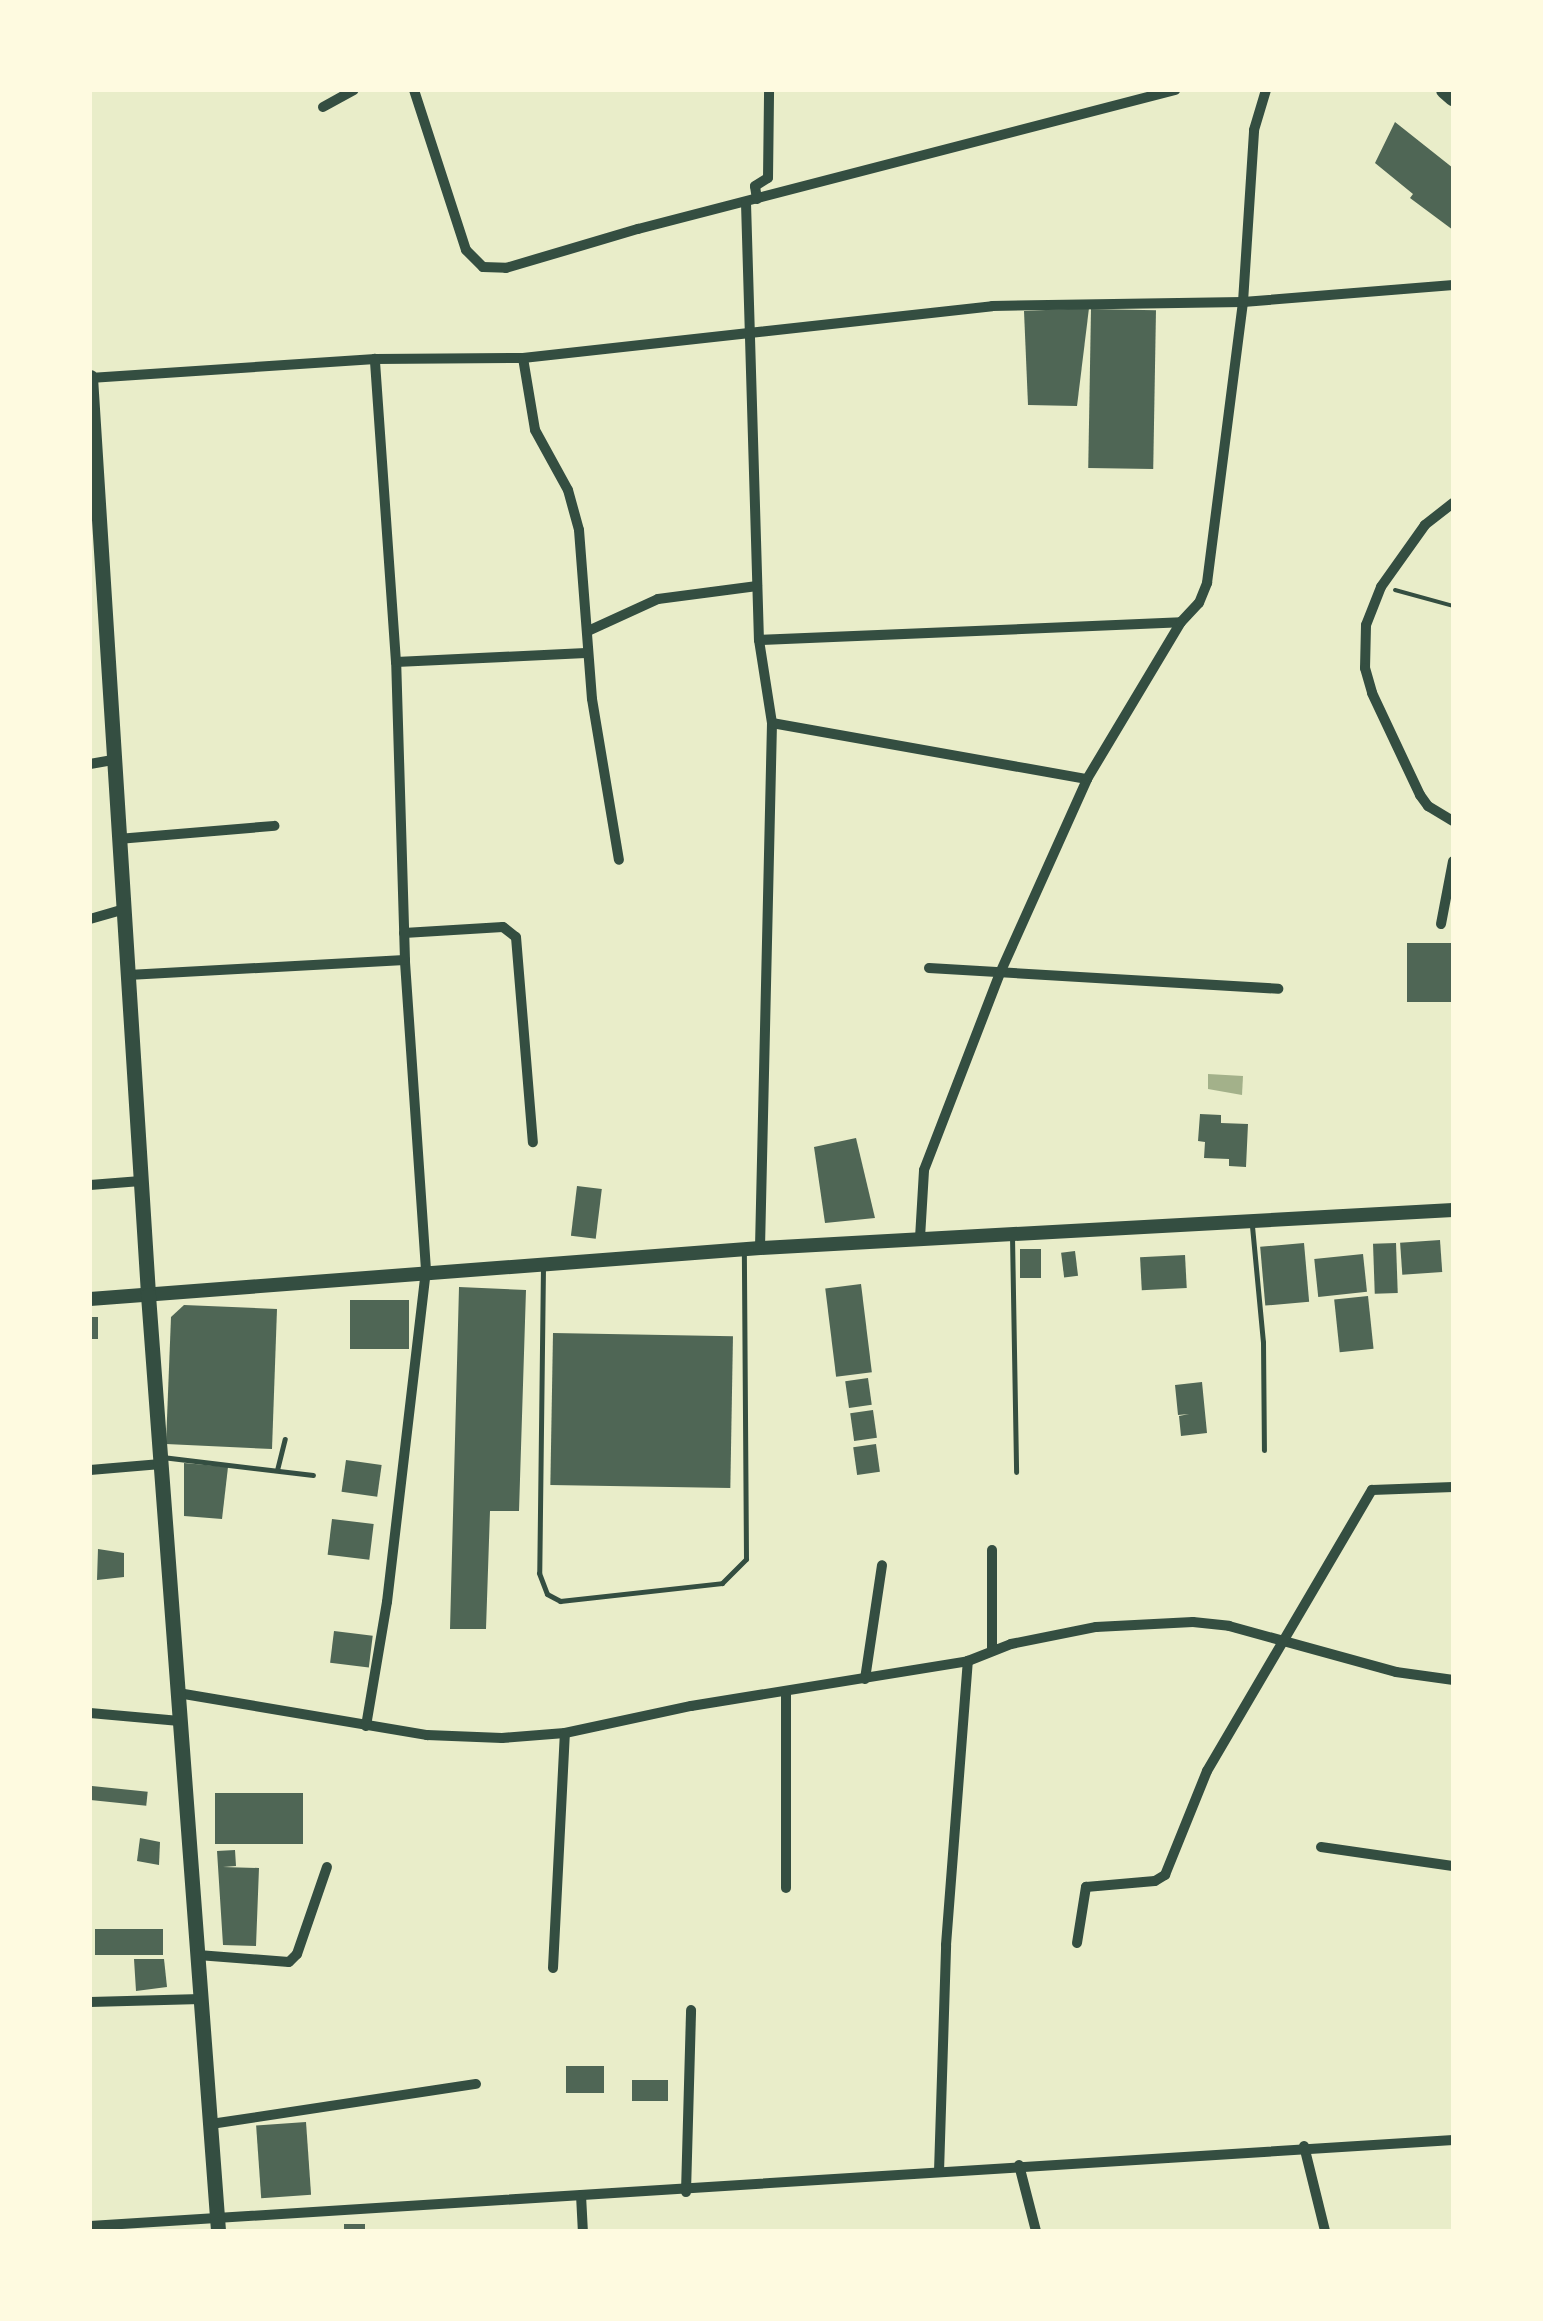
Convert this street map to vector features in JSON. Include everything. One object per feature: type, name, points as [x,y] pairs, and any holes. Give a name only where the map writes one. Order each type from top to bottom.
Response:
[{"type":"main road","points":[[1445,90],[1453,97]]},
{"type":"main road","points":[[90,377],[140,1181],[218,2224]]},
{"type":"street","points":[[323,107],[354,90]]},
{"type":"street","points":[[414,90],[466,250],[482,267],[506,268],[1175,90]]},
{"type":"street","points":[[760,1248],[772,723],[759,640],[749,335],[752,201],[755,186],[768,178],[769,90]]},
{"type":"street","points":[[1116,90],[1127,104]]},
{"type":"street","points":[[920,1238],[924,1170],[1000,973],[1087,780],[1181,622],[1199,603],[1206,583],[1243,302],[1254,130],[1266,90]]},
{"type":"street","points":[[90,377],[375,359],[523,358],[992,306],[1243,302],[1453,285]]},
{"type":"street","points":[[523,358],[535,430],[568,490],[578,530],[588,631],[586,653],[619,860]]},
{"type":"street","points":[[366,1726],[387,1602],[426,1270],[405,960],[396,662],[375,359]]},
{"type":"street","points":[[1453,503],[1425,526],[1382,586],[1366,625],[1364,668],[1420,795],[1428,806],[1453,821]]},
{"type":"street","points":[[588,631],[658,599],[757,586]]},
{"type":"street","points":[[759,640],[1181,622]]},
{"type":"street","points":[[396,662],[586,653]]},
{"type":"street","points":[[772,723],[1087,780]]},
{"type":"street","points":[[90,764],[114,760]]},
{"type":"street","points":[[118,839],[274,826]]},
{"type":"street","points":[[1442,924],[1453,861]]},
{"type":"street","points":[[90,920],[122,910]]},
{"type":"street","points":[[404,933],[503,927],[516,937],[532,1142]]},
{"type":"street","points":[[128,976],[405,960]]},
{"type":"street","points":[[929,968],[1278,989]]},
{"type":"street","points":[[90,1185],[140,1181]]},
{"type":"street","points":[[90,1299],[426,1270],[760,1248],[1453,1210]]},
{"type":"street","points":[[90,1470],[160,1460]]},
{"type":"street","points":[[1076,1942],[1086,1887],[1155,1881],[1164,1875],[1207,1771],[1287,1641],[1372,1490],[1453,1487]]},
{"type":"street","points":[[992,1550],[992,1651]]},
{"type":"street","points":[[865,1678],[882,1565]]},
{"type":"street","points":[[178,1693],[427,1735],[502,1738],[565,1733],[690,1706],[968,1661],[992,1651],[1096,1627],[1193,1622],[1287,1641],[1396,1672],[1453,1680]]},
{"type":"street","points":[[938,2172],[944,1965],[968,1661]]},
{"type":"street","points":[[786,1693],[786,1888]]},
{"type":"street","points":[[90,1713],[180,1721]]},
{"type":"street","points":[[553,1968],[565,1733]]},
{"type":"street","points":[[1321,1847],[1453,1866]]},
{"type":"street","points":[[198,1955],[290,1962],[297,1954],[328,1867]]},
{"type":"street","points":[[90,2002],[201,1999]]},
{"type":"street","points":[[686,2192],[691,2010]]},
{"type":"street","points":[[210,2124],[476,2084]]},
{"type":"street","points":[[90,2226],[218,2224],[581,2196],[686,2192],[1019,2164],[1453,2140]]},
{"type":"street","points":[[1304,2146],[1326,2231]]},
{"type":"street","points":[[1019,2164],[1036,2231]]},
{"type":"street","points":[[581,2196],[583,2231]]},
{"type":"lane","points":[[1252,1223],[1263,1342],[1264,1450]]},
{"type":"lane","points":[[1012,1233],[1016,1472]]},
{"type":"lane","points":[[543,1263],[539,1572],[547,1594],[560,1601],[722,1583],[746,1559],[744,1250]]},
{"type":"lane","points":[[277,1470],[285,1439]]},
{"type":"lane","points":[[160,1460],[313,1475]]},
{"type":"path","points":[[1382,586],[1453,606]]},
{"type":"shaded area","points":[[1208,1074],[1243,1076],[1242,1095],[1208,1089]]},
{"type":"building","points":[[1395,122],[1453,168],[1453,230],[1410,198],[1413,194],[1375,163]]},
{"type":"building","points":[[1089,308],[1077,406],[1028,405],[1024,311]]},
{"type":"building","points":[[1091,309],[1156,310],[1153,469],[1088,468]]},
{"type":"building","points":[[1407,943],[1453,943],[1453,1002],[1407,1002]]},
{"type":"building","points":[[1200,1114],[1221,1115],[1221,1123],[1248,1124],[1246,1167],[1229,1166],[1229,1159],[1204,1158],[1205,1142],[1198,1141]]},
{"type":"building","points":[[856,1138],[875,1218],[825,1223],[814,1147]]},
{"type":"building","points":[[577,1186],[602,1189],[596,1239],[571,1236]]},
{"type":"building","points":[[1440,1240],[1442,1272],[1402,1275],[1400,1243]]},
{"type":"building","points":[[1304,1243],[1309,1302],[1265,1306],[1260,1247]]},
{"type":"building","points":[[1396,1243],[1398,1293],[1375,1294],[1373,1244]]},
{"type":"building","points":[[1020,1249],[1041,1249],[1041,1278],[1020,1278]]},
{"type":"building","points":[[1075,1251],[1078,1276],[1064,1278],[1061,1253]]},
{"type":"building","points":[[1363,1254],[1367,1292],[1318,1297],[1314,1259]]},
{"type":"building","points":[[1185,1255],[1187,1288],[1142,1290],[1140,1257]]},
{"type":"building","points":[[861,1284],[872,1372],[836,1377],[825,1288]]},
{"type":"building","points":[[459,1287],[526,1290],[519,1511],[490,1511],[486,1629],[450,1629]]},
{"type":"building","points":[[1368,1296],[1374,1349],[1340,1352],[1334,1300]]},
{"type":"building","points":[[350,1300],[409,1300],[409,1349],[350,1349]]},
{"type":"building","points":[[184,1305],[277,1309],[272,1449],[166,1444],[171,1317]]},
{"type":"building","points":[[90,1317],[98,1317],[98,1339],[90,1339]]},
{"type":"building","points":[[553,1333],[733,1336],[730,1488],[550,1485]]},
{"type":"building","points":[[868,1378],[872,1405],[849,1408],[845,1381]]},
{"type":"building","points":[[1202,1382],[1207,1433],[1181,1436],[1179,1416],[1189,1414],[1178,1415],[1175,1385]]},
{"type":"building","points":[[873,1410],[877,1438],[854,1441],[850,1413]]},
{"type":"building","points":[[876,1444],[880,1472],[857,1475],[853,1447]]},
{"type":"building","points":[[346,1460],[382,1465],[377,1497],[342,1492]]},
{"type":"building","points":[[184,1463],[228,1467],[222,1519],[184,1516]]},
{"type":"building","points":[[332,1519],[374,1524],[369,1560],[328,1555]]},
{"type":"building","points":[[98,1549],[124,1553],[124,1577],[97,1580]]},
{"type":"building","points":[[334,1631],[373,1636],[369,1668],[330,1663]]},
{"type":"building","points":[[92,1786],[148,1792],[146,1806],[91,1800]]},
{"type":"building","points":[[215,1793],[303,1793],[303,1844],[215,1844]]},
{"type":"building","points":[[140,1838],[160,1842],[159,1865],[137,1861]]},
{"type":"building","points":[[235,1850],[236,1866],[223,1867],[259,1868],[256,1946],[223,1945],[217,1851]]},
{"type":"building","points":[[95,1929],[163,1929],[163,1955],[95,1955]]},
{"type":"building","points":[[134,1959],[164,1959],[167,1987],[136,1991]]},
{"type":"building","points":[[566,2066],[604,2066],[604,2093],[566,2093]]},
{"type":"building","points":[[632,2080],[668,2080],[668,2101],[632,2101]]},
{"type":"building","points":[[306,2122],[311,2195],[261,2198],[256,2125]]},
{"type":"building","points":[[344,2224],[365,2224],[365,2231],[344,2231]]}]
